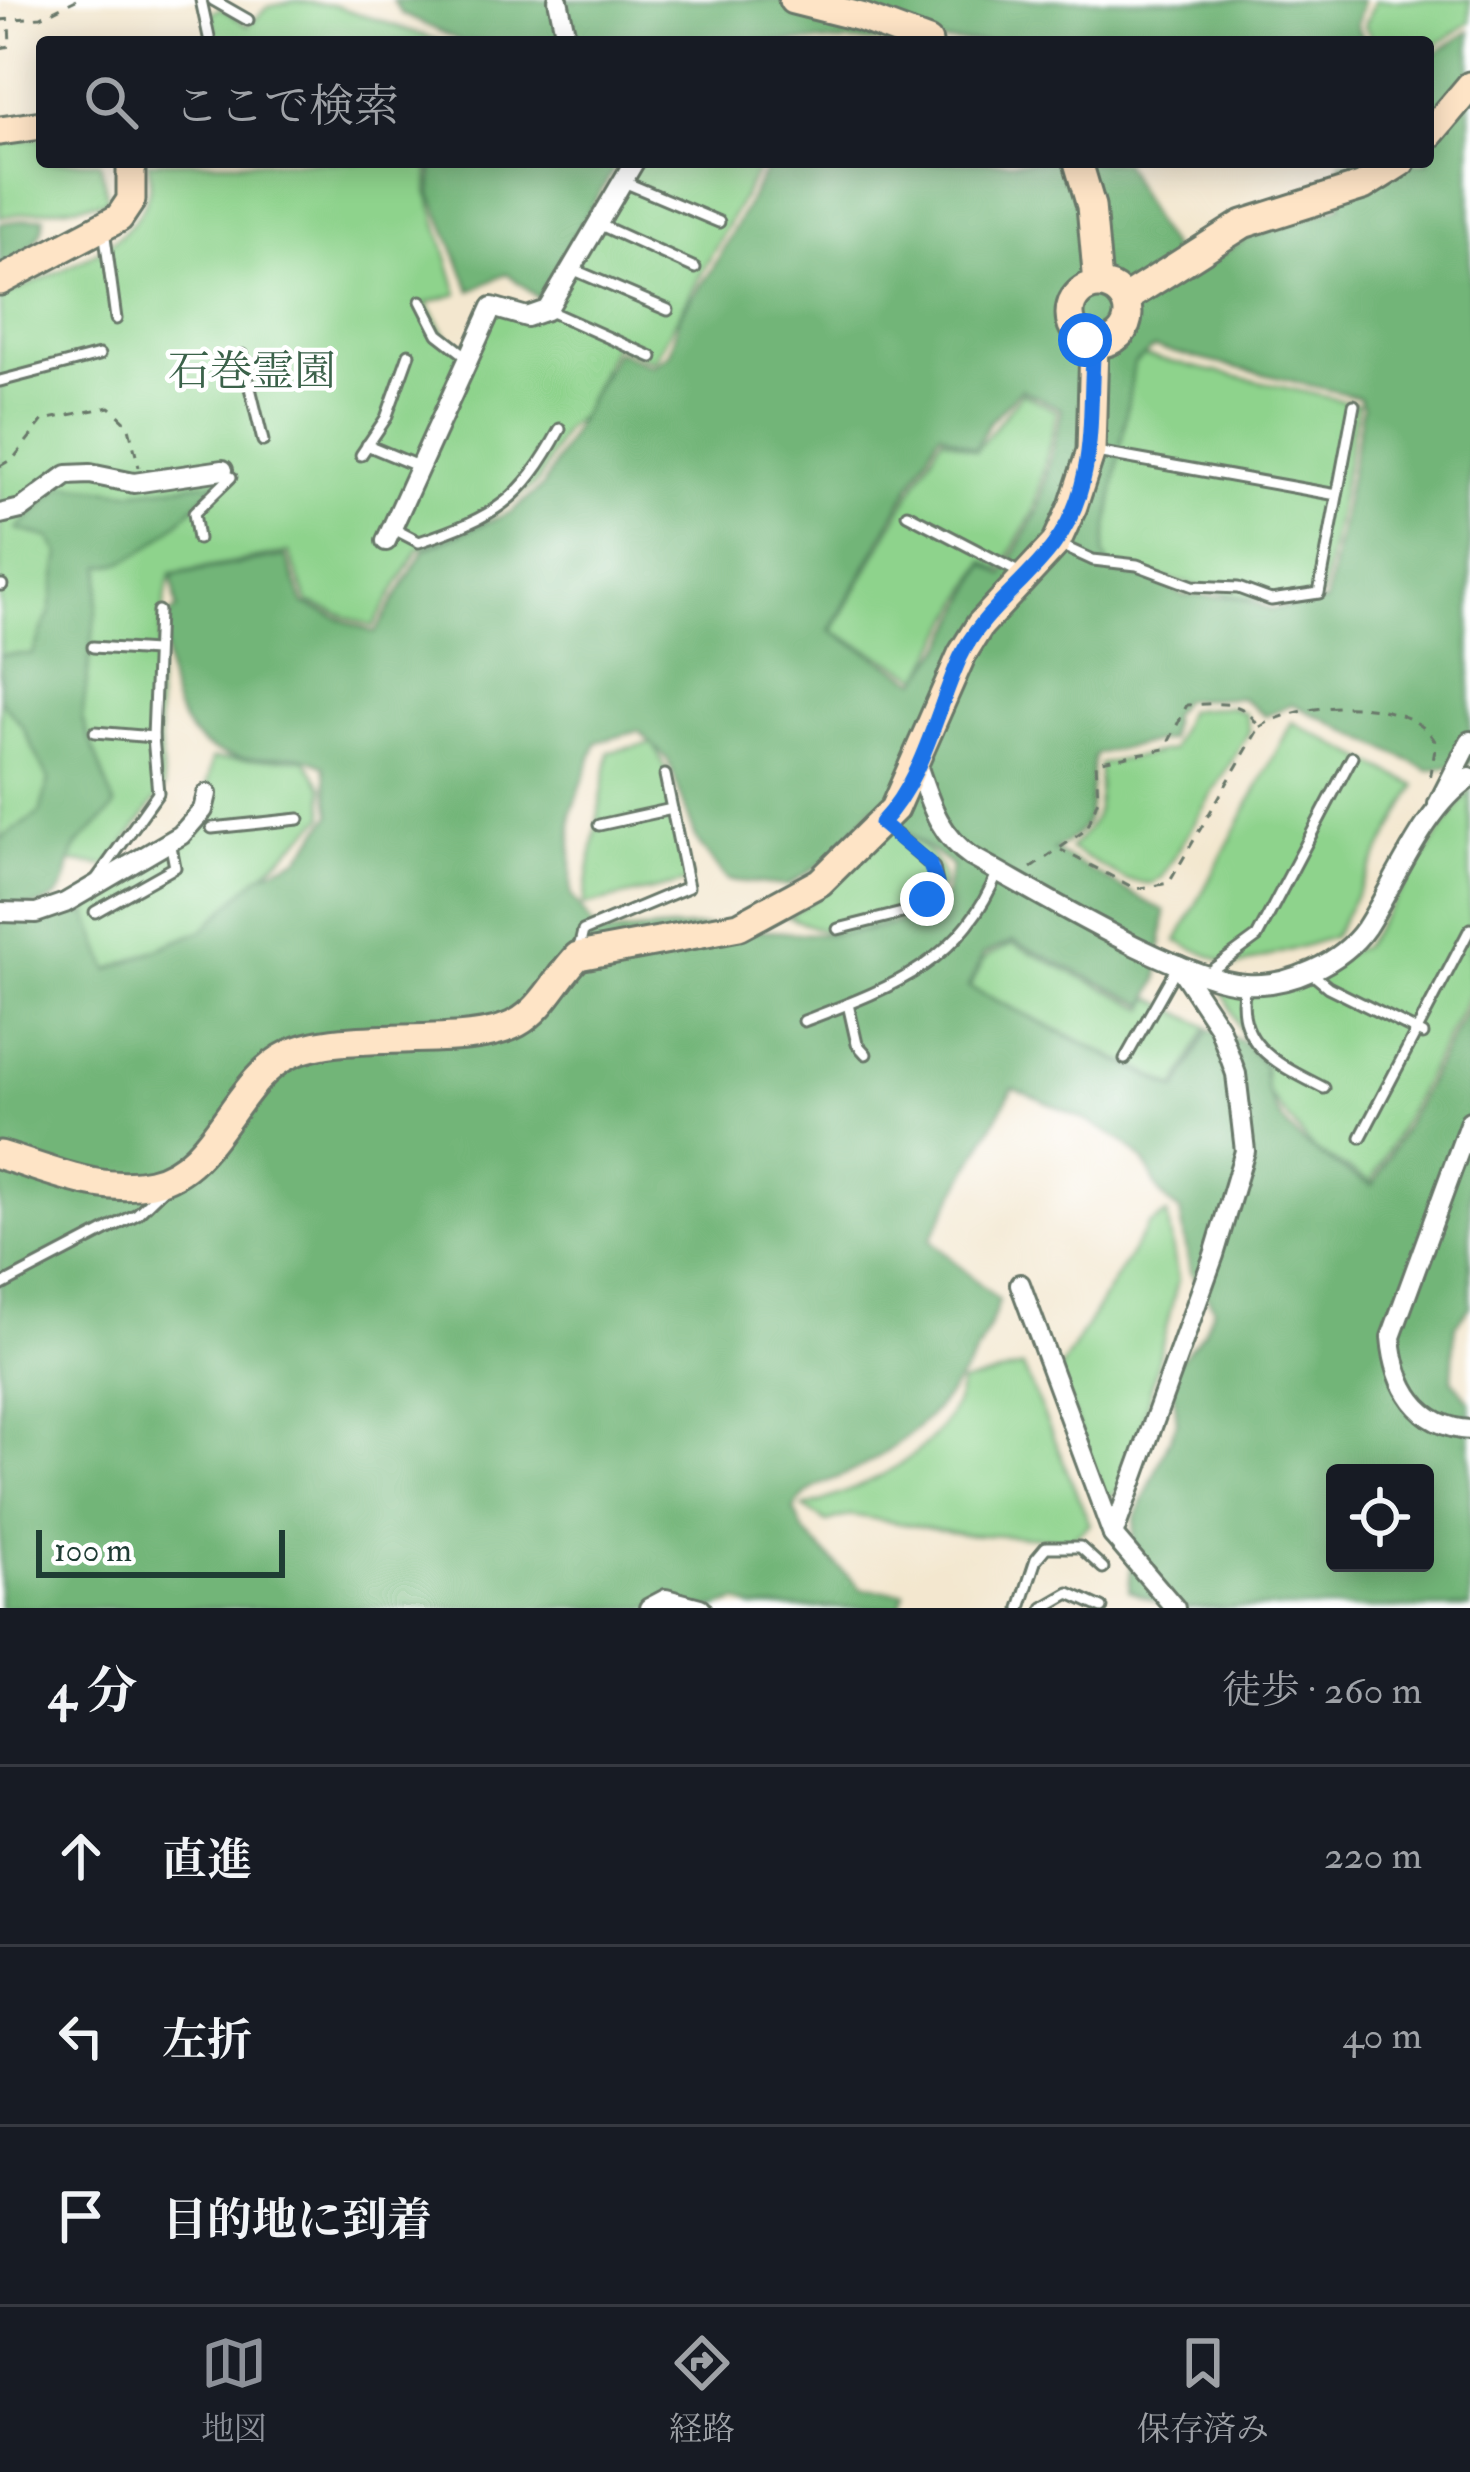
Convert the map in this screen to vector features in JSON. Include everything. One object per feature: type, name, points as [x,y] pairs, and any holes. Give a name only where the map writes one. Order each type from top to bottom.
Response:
[{"type":"street","points":[[557,0],[566,36]]},
{"type":"street","points":[[794,0],[861,16],[913,36]]},
{"type":"street","points":[[1434,129],[1470,86]]},
{"type":"street","points":[[0,131],[36,126]]},
{"type":"street","points":[[0,281],[104,229],[131,200],[131,168]]},
{"type":"street","points":[[389,534],[492,308],[527,317],[547,310],[631,168]]},
{"type":"street","points":[[1080,168],[1091,206],[1098,284]]},
{"type":"street","points":[[1125,298],[1243,224],[1289,205],[1363,186],[1392,168]]},
{"type":"street","points":[[1098,284],[1125,298],[1129,315],[1124,331],[1111,341],[1094,343],[1077,334],[1070,307],[1080,291],[1098,284]]},
{"type":"street","points":[[0,1155],[122,1188],[176,1173],[283,1057],[318,1047],[511,1027],[539,1006],[578,956],[739,926],[820,882],[881,823],[917,765],[962,654],[980,625],[1056,543],[1085,478],[1094,343]]},
{"type":"street","points":[[0,514],[22,509],[67,476],[142,481],[227,473]]},
{"type":"street","points":[[917,765],[934,815],[952,844],[1178,965],[1245,984],[1310,972],[1362,933],[1435,812],[1470,742]]},
{"type":"street","points":[[1435,812],[1470,778]]},
{"type":"street","points":[[0,912],[36,913],[92,887],[170,841],[209,828],[207,794]]},
{"type":"street","points":[[1113,1535],[1158,1418],[1245,1151],[1243,1100],[1231,1061],[1219,1028],[1178,965]]},
{"type":"street","points":[[1470,1121],[1391,1337],[1393,1358],[1413,1404],[1434,1424],[1470,1430]]},
{"type":"street","points":[[1021,1284],[1020,1294],[1113,1535],[1175,1608]]},
{"type":"street","points":[[650,1608],[666,1599],[700,1608]]},
{"type":"lane","points":[[201,0],[209,36]]},
{"type":"lane","points":[[213,0],[248,20]]},
{"type":"lane","points":[[623,182],[719,222]]},
{"type":"lane","points":[[598,224],[695,268]]},
{"type":"lane","points":[[104,229],[116,319]]},
{"type":"lane","points":[[572,268],[668,310]]},
{"type":"lane","points":[[422,301],[438,334],[469,358]]},
{"type":"lane","points":[[547,310],[652,357]]},
{"type":"lane","points":[[409,354],[386,418],[364,450],[420,467]]},
{"type":"lane","points":[[242,355],[263,442]]},
{"type":"lane","points":[[0,381],[99,356]]},
{"type":"lane","points":[[1056,543],[1093,560],[1148,568],[1193,586],[1238,588],[1271,600],[1312,596],[1318,593],[1354,405]]},
{"type":"lane","points":[[389,534],[419,542],[489,516],[533,479],[560,429]]},
{"type":"lane","points":[[1090,451],[1337,495]]},
{"type":"lane","points":[[198,539],[194,513],[227,473]]},
{"type":"lane","points":[[907,514],[1026,576]]},
{"type":"lane","points":[[92,887],[158,793],[153,737],[158,611]]},
{"type":"lane","points":[[94,647],[155,651]]},
{"type":"lane","points":[[94,732],[153,737]]},
{"type":"lane","points":[[1205,975],[1257,937],[1352,757]]},
{"type":"lane","points":[[578,956],[577,941],[599,921],[686,890],[665,775]]},
{"type":"lane","points":[[599,825],[672,809]]},
{"type":"lane","points":[[209,828],[299,819]]},
{"type":"lane","points":[[838,929],[910,911],[937,884],[929,863],[881,823]]},
{"type":"lane","points":[[95,911],[176,867],[170,841]]},
{"type":"lane","points":[[804,1021],[940,957],[964,936],[1007,876]]},
{"type":"lane","points":[[1361,1137],[1470,929]]},
{"type":"lane","points":[[1125,1060],[1178,965]]},
{"type":"lane","points":[[1310,972],[1328,987],[1419,1033]]},
{"type":"lane","points":[[1245,984],[1240,1008],[1249,1037],[1267,1058],[1324,1088]]},
{"type":"lane","points":[[848,1004],[857,1044],[866,1054]]},
{"type":"lane","points":[[0,1286],[136,1214],[176,1173]]},
{"type":"lane","points":[[1020,1608],[1036,1559],[1046,1547],[1080,1547],[1102,1568]]},
{"type":"lane","points":[[1043,1608],[1069,1593],[1102,1608]]},
{"type":"path","points":[[0,20],[40,17],[76,1]]},
{"type":"path","points":[[0,48],[10,46],[9,20]]},
{"type":"path","points":[[0,466],[14,458],[44,420],[110,407],[128,424],[142,481]]},
{"type":"path","points":[[1007,876],[1061,850],[1087,829],[1093,816],[1096,762],[1165,749],[1187,705],[1234,704],[1246,709],[1258,728]]},
{"type":"path","points":[[1061,850],[1136,889],[1169,883],[1258,728],[1290,710],[1331,706],[1412,721],[1436,743],[1429,789],[1435,812]]},
{"type":"green space","points":[[393,0],[1363,0],[1357,25],[1362,36],[450,36],[402,14]]},
{"type":"green space","points":[[1375,0],[1470,0],[1470,22],[1434,47],[1434,36],[1371,36],[1365,26]]},
{"type":"green space","points":[[294,1],[333,5],[425,36],[216,36],[211,13],[221,8],[248,26],[268,7]]},
{"type":"green space","points":[[1470,31],[1470,763],[1429,770],[1292,704],[1265,716],[1242,698],[1182,700],[1172,714],[1169,739],[1095,754],[1087,819],[1081,830],[1054,850],[1165,912],[1158,979],[1146,1005],[1013,941],[983,955],[968,987],[1177,1090],[1209,1029],[1242,1041],[1264,1066],[1274,1107],[1300,1140],[1373,1186],[1470,1003],[1470,1307],[1455,1325],[1452,1380],[1470,1402],[1470,1608],[1173,1608],[1129,1591],[1135,1519],[1177,1422],[1172,1369],[1204,1332],[1214,1307],[1190,1271],[1180,1211],[1159,1192],[1141,1158],[1099,1127],[1013,1088],[930,1240],[999,1301],[978,1351],[947,1396],[909,1435],[863,1466],[807,1493],[794,1510],[804,1532],[861,1589],[904,1592],[900,1608],[754,1608],[738,1601],[715,1608],[0,1608],[0,921],[87,913],[109,970],[203,930],[259,876],[300,857],[331,815],[324,766],[295,756],[224,754],[188,729],[170,689],[167,665],[166,617],[177,609],[172,575],[286,556],[304,604],[375,633],[424,550],[511,512],[542,487],[616,351],[653,366],[670,353],[681,313],[712,270],[767,168],[1126,168],[1156,226],[1190,275],[1247,238],[1341,206],[1341,168],[1434,168],[1434,54]],"holes":[[[1154,348],[1359,397],[1363,406],[1326,602],[1271,609],[1238,597],[1183,595],[1152,578],[1112,572],[1104,553],[1134,363]],[[1021,389],[1062,409],[1038,511],[1003,575],[985,564],[946,643],[918,681],[830,631],[940,432],[975,449],[989,423]],[[639,731],[668,760],[697,841],[727,880],[787,886],[828,859],[874,807],[952,866],[944,898],[914,916],[856,933],[701,927],[599,934],[571,895],[571,813],[597,742]]]},
{"type":"green space","points":[[36,138],[36,168],[101,168],[108,201],[0,217],[0,142]]},
{"type":"green space","name":"石巻霊園","points":[[148,168],[429,168],[428,192],[458,294],[427,303],[446,336],[466,351],[489,300],[527,311],[541,308],[623,168],[759,168],[654,361],[614,344],[581,415],[564,430],[538,482],[475,527],[419,548],[373,627],[308,602],[289,552],[171,573],[158,680],[164,788],[108,866],[21,856],[0,849],[0,298],[102,249],[140,212],[149,189]]},
{"type":"green space","points":[[433,168],[614,168],[538,298],[507,273],[471,291],[431,194]]},
{"type":"green space","points":[[44,217],[30,248],[0,268],[0,223]]},
{"type":"green space","points":[[1127,352],[1358,404],[1322,596],[1275,601],[1099,566]]},
{"type":"green space","points":[[1022,393],[1057,411],[1034,511],[1001,570],[984,561],[921,677],[833,631],[942,437],[976,451]]},
{"type":"green space","points":[[218,482],[149,547],[117,564],[102,566],[82,719],[115,806],[76,847],[65,883],[54,898],[38,906],[0,907],[0,839],[40,813],[49,780],[23,727],[0,699],[0,655],[32,654],[50,611],[60,554],[50,538],[17,529],[63,485],[129,492]]},
{"type":"green space","points":[[1231,707],[1245,714],[1249,732],[1162,877],[1151,884],[1126,880],[1070,849],[1094,819],[1100,764],[1171,750],[1187,710]]},
{"type":"green space","points":[[1292,722],[1416,786],[1333,937],[1235,967],[1177,941]]},
{"type":"green space","points":[[653,743],[666,771],[691,881],[583,906],[609,752]]},
{"type":"green space","points":[[212,759],[305,759],[323,787],[324,817],[203,930],[108,970],[87,913],[88,897],[198,829]]},
{"type":"green space","points":[[1470,789],[1470,993],[1371,1182],[1314,1150],[1266,1091],[1265,1065],[1241,1032],[1222,988],[1260,991],[1363,946]]},
{"type":"green space","points":[[896,826],[939,867],[941,886],[934,897],[905,915],[843,933],[788,917],[826,891]]},
{"type":"green space","points":[[1013,944],[1146,1009],[1152,998],[1207,1027],[1176,1087],[970,987],[985,958]]},
{"type":"green space","points":[[1167,1214],[1178,1280],[1128,1482],[1106,1501],[1058,1373],[1148,1225]]},
{"type":"green space","points":[[1023,1367],[1090,1524],[1072,1539],[961,1534],[851,1515],[827,1522],[804,1507],[877,1478],[922,1448],[953,1408],[961,1384]]},
{"type":"route","points":[[927,899],[937,884],[934,868],[881,823],[894,809],[917,765],[962,654],[980,625],[1056,543],[1085,478],[1094,343],[1085,340]]}]
